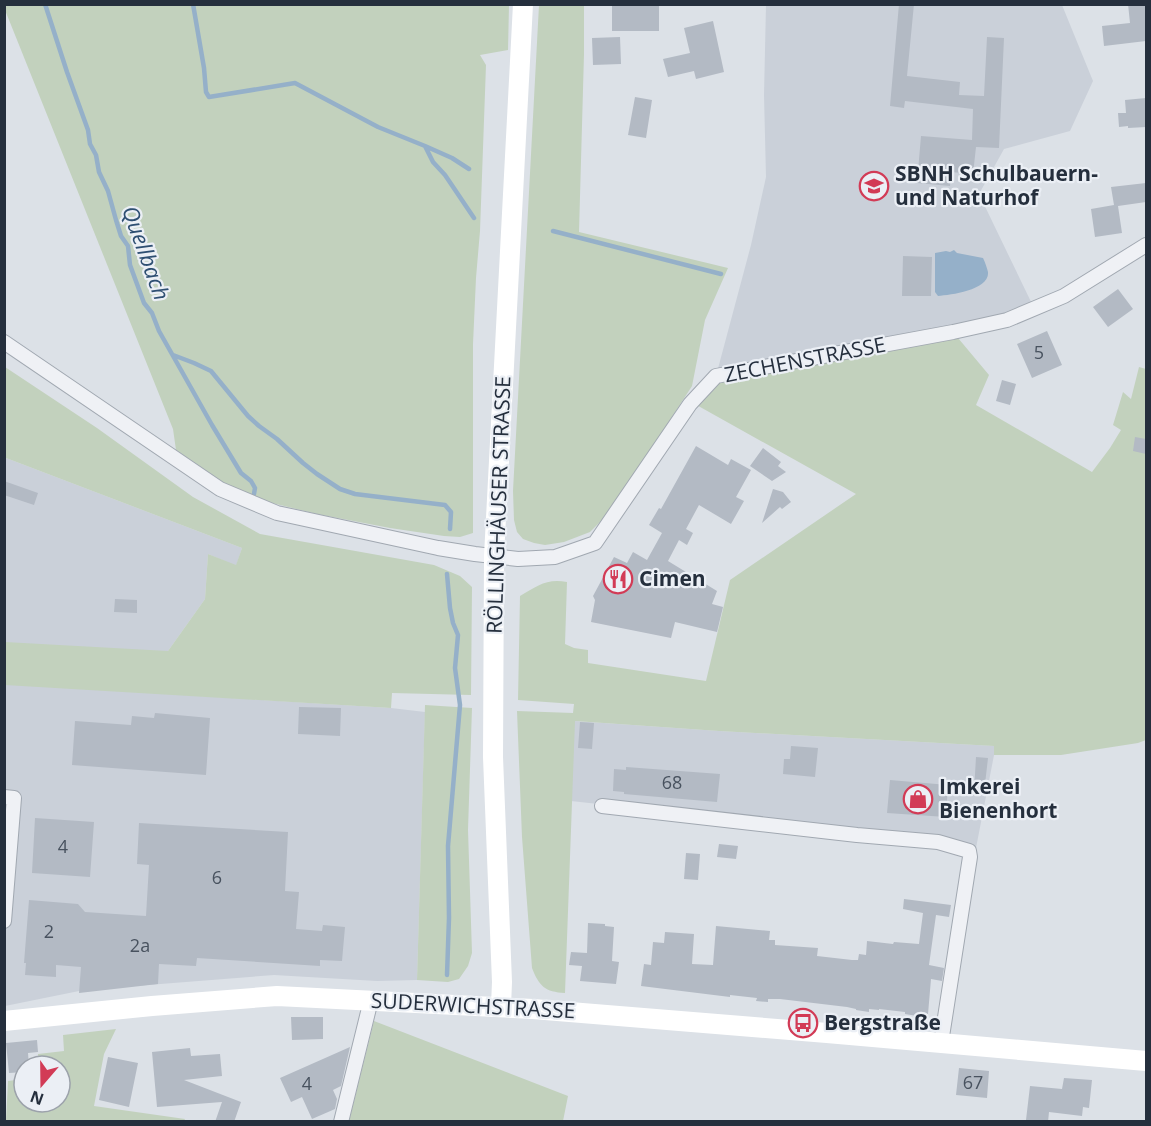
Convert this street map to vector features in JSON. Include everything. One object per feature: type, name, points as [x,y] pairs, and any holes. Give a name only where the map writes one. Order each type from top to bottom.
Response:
[{"type":"main road","name":"RÖLLINGHÄUSER STRASSE","points":[[501,1006],[502,973],[493,757],[494,556],[523,4]]},
{"type":"main road","name":"SUDERWICHSTRASSE","points":[[4,1021],[277,996],[501,1006],[1146,1061]]},
{"type":"street","name":"ZECHENSTRASSE","points":[[4,342],[220,489],[277,513],[438,548],[518,559],[555,557],[595,543],[690,404],[716,376],[1007,320],[1064,296],[1146,245]]},
{"type":"street","points":[[4,797],[14,798],[4,921]]},
{"type":"street","points":[[602,806],[938,842],[969,851],[970,857],[941,1042]]},
{"type":"street","points":[[342,1122],[372,1000]]},
{"type":"shaded area","name":"SBNH Schulbauern- und Naturhof","points":[[766,5],[1062,5],[1093,81],[1070,131],[1004,149],[979,194],[1034,308],[716,376],[751,245],[766,177],[764,95]]},
{"type":"shaded area","points":[[4,454],[6,458],[242,548],[236,566],[208,554],[205,599],[168,651],[168,694],[425,712],[417,980],[377,981],[274,975],[84,990],[5,1006]]},
{"type":"shaded area","points":[[574,721],[994,746],[976,848],[931,837],[571,801]]},
{"type":"green space","points":[[5,4],[509,5],[508,50],[480,55],[486,65],[473,344],[473,533],[460,537],[390,528],[272,503],[231,488],[176,450],[173,429],[5,10]]},
{"type":"green space","points":[[539,5],[584,5],[579,232],[728,268],[705,320],[692,386],[612,510],[590,532],[564,542],[545,545],[523,539],[517,532],[514,520],[513,491]]},
{"type":"green space","points":[[953,332],[989,375],[976,405],[1092,472],[1121,430],[1113,425],[1123,392],[1131,399],[1139,367],[1146,369],[1146,740],[1061,755],[994,755],[994,746],[575,721],[565,993],[544,987],[532,968],[522,837],[517,711],[573,713],[574,704],[518,700],[520,596],[548,582],[567,582],[565,644],[588,650],[588,663],[706,681],[730,580],[856,494],[693,403],[716,376]]},
{"type":"green space","points":[[5,367],[97,428],[193,497],[260,534],[434,565],[460,576],[472,587],[471,695],[392,693],[391,708],[5,685],[5,642],[168,651],[205,599],[208,554],[236,565],[242,548],[6,458],[4,454]]},
{"type":"green space","points":[[425,705],[472,708],[468,830],[472,953],[468,966],[459,979],[448,982],[417,980]]},
{"type":"green space","points":[[374,1021],[568,1096],[563,1121],[349,1121]]},
{"type":"green space","points":[[116,1029],[104,1054],[94,1106],[185,1119],[184,1121],[6,1121],[8,1081],[12,1080],[12,1114],[72,1114],[72,1054],[38,1054],[64,1051],[63,1035]]},
{"type":"water","points":[[954,250],[957,253],[983,258],[988,272],[987,278],[983,283],[969,290],[938,296],[935,292],[935,253]]},
{"type":"building","points":[[612,4],[659,4],[659,31],[612,31]]},
{"type":"building","points":[[899,4],[914,4],[907,76],[960,82],[959,95],[984,96],[987,37],[1004,38],[999,148],[976,147],[973,174],[951,172],[950,186],[917,183],[921,136],[972,140],[973,109],[905,101],[904,108],[890,106]]},
{"type":"building","points":[[1128,4],[1146,4],[1146,41],[1104,46],[1102,26],[1130,23]]},
{"type":"building","points":[[713,21],[724,72],[696,79],[694,71],[668,77],[663,59],[690,53],[684,28]]},
{"type":"building","points":[[620,37],[621,64],[593,65],[592,38]]},
{"type":"building","points":[[635,97],[652,100],[646,138],[628,135]]},
{"type":"building","points":[[1146,98],[1146,127],[1119,127],[1118,113],[1126,113],[1125,100]]},
{"type":"building","points":[[1146,183],[1146,202],[1118,206],[1122,233],[1095,237],[1091,209],[1114,205],[1111,187]]},
{"type":"building","points":[[903,256],[932,257],[931,296],[902,296]]},
{"type":"building","points":[[1118,289],[1133,309],[1108,327],[1093,307]]},
{"type":"building","points":[[1047,331],[1062,365],[1032,378],[1017,344]]},
{"type":"building","points":[[1002,380],[1016,384],[1010,405],[996,401]]},
{"type":"building","points":[[1135,437],[1146,439],[1146,454],[1133,451]]},
{"type":"building","points":[[696,446],[728,465],[731,459],[751,470],[736,497],[744,501],[731,524],[699,505],[686,529],[693,533],[687,545],[679,540],[668,561],[717,591],[712,604],[723,607],[717,632],[675,622],[671,638],[591,622],[595,600],[593,596],[614,557],[627,563],[633,552],[647,560],[662,533],[649,525],[659,508],[661,509]]},
{"type":"building","points":[[763,448],[781,462],[778,466],[786,472],[772,481],[750,466]]},
{"type":"building","points":[[4,481],[38,493],[34,505],[4,495]]},
{"type":"building","points":[[773,489],[783,492],[791,502],[782,509],[780,507],[762,523]]},
{"type":"building","points":[[115,599],[137,600],[137,613],[114,612]]},
{"type":"building","points":[[299,707],[341,708],[340,736],[298,734]]},
{"type":"building","points":[[155,713],[210,718],[206,775],[72,765],[75,721],[131,725],[132,716],[154,718]]},
{"type":"building","points":[[580,722],[594,723],[592,749],[578,748]]},
{"type":"building","points":[[791,746],[818,748],[815,777],[783,774],[784,759],[790,759]]},
{"type":"building","points":[[976,757],[988,758],[984,793],[974,792]]},
{"type":"building","points":[[626,767],[720,774],[717,802],[624,794],[624,792],[613,791],[614,769],[626,770]]},
{"type":"building","name":"Imkerei Bienenhort","points":[[890,780],[948,785],[946,817],[887,813]]},
{"type":"building","points":[[35,818],[94,822],[90,877],[32,873]]},
{"type":"building","points":[[139,823],[288,832],[285,891],[299,892],[296,929],[322,931],[323,925],[345,927],[342,961],[320,960],[320,966],[197,958],[196,966],[159,964],[158,984],[79,993],[81,967],[56,965],[56,977],[25,975],[29,900],[78,904],[85,912],[146,916],[149,865],[137,864]]},
{"type":"building","points":[[719,844],[738,846],[736,859],[717,857]]},
{"type":"building","points":[[686,853],[700,854],[698,880],[684,879]]},
{"type":"building","points":[[904,899],[951,905],[949,917],[936,915],[929,965],[944,968],[942,981],[931,979],[928,1014],[917,1013],[917,1016],[879,1009],[869,1009],[869,1012],[780,999],[768,999],[768,1002],[756,1001],[757,998],[641,986],[644,964],[651,965],[653,942],[664,943],[665,932],[694,934],[692,964],[713,965],[716,926],[770,931],[769,940],[775,940],[775,945],[818,948],[817,956],[852,960],[858,960],[859,954],[866,955],[867,941],[919,944],[923,913],[903,909]]},
{"type":"building","points":[[588,923],[614,927],[612,961],[619,962],[616,984],[580,981],[582,966],[569,965],[571,952],[587,953]]},
{"type":"building","points":[[291,1017],[323,1017],[323,1039],[292,1040]]},
{"type":"building","points":[[37,1040],[38,1052],[12,1054],[12,1073],[9,1073],[6,1043]]},
{"type":"building","points":[[350,1047],[341,1086],[333,1090],[337,1099],[335,1109],[312,1119],[302,1097],[291,1102],[280,1078]]},
{"type":"building","points":[[190,1048],[191,1056],[220,1054],[222,1076],[184,1080],[241,1102],[234,1122],[215,1122],[222,1102],[157,1107],[152,1052]]},
{"type":"building","points":[[108,1057],[138,1063],[129,1107],[99,1100]]},
{"type":"building","points":[[959,1068],[989,1071],[987,1098],[956,1095]]},
{"type":"building","points":[[1064,1078],[1092,1080],[1089,1108],[1083,1107],[1082,1116],[1049,1112],[1048,1122],[1026,1120],[1030,1086],[1062,1089]]},
{"type":"waterway","name":"Quellbach","points":[[45,4],[88,130],[99,172],[108,191],[121,236],[128,246],[130,265],[144,303],[152,313],[159,331],[212,425],[241,473],[251,481],[255,488],[254,494]]},
{"type":"waterway","points":[[193,4],[206,92],[209,97],[295,83],[378,127],[425,146],[433,162],[445,175],[474,218]]},
{"type":"waterway","points":[[425,146],[452,158],[469,169]]},
{"type":"waterway","points":[[553,231],[721,274]]},
{"type":"waterway","points":[[173,355],[211,371],[248,416],[303,463],[340,489],[355,494],[445,505],[451,512],[450,529]]},
{"type":"waterway","points":[[447,574],[450,608],[458,635],[455,668],[460,705],[448,846],[447,975]]},
{"type":"place","name":"SBNH Schulbauern- und Naturhof","points":[[874,186]]},
{"type":"place","name":"Cimen","points":[[618,579]]},
{"type":"place","name":"Imkerei Bienenhort","points":[[918,799]]},
{"type":"place","name":"Bergstraße","points":[[803,1023]]}]
